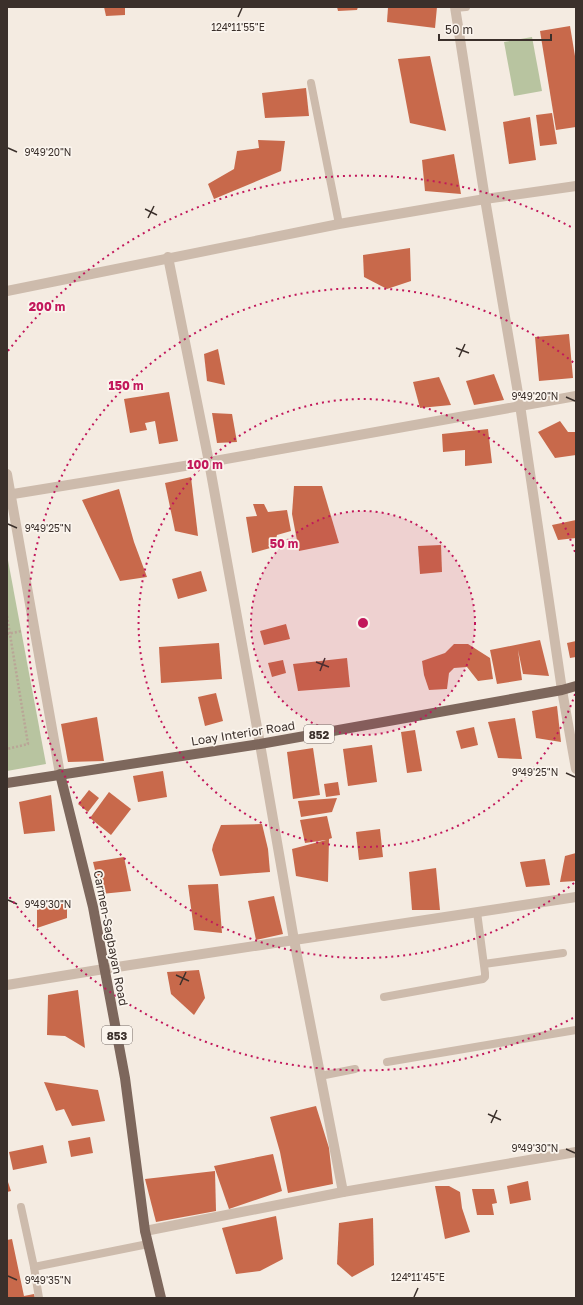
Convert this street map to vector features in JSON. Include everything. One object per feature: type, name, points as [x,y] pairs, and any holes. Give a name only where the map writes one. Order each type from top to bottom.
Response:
[{"type":"main road","name":"Loay Interior Road","points":[[7,783],[260,744],[562,690],[576,686]]},
{"type":"main road","name":"Carmen-Sagbayan Road","points":[[60,774],[93,907],[126,1078],[145,1231],[160,1298]]},
{"type":"street","points":[[455,8],[520,406],[562,690],[576,769]]},
{"type":"street","points":[[7,291],[168,257],[339,224],[485,199],[576,186]]},
{"type":"street","points":[[168,257],[209,462],[294,940],[343,1192]]},
{"type":"street","points":[[9,495],[209,462],[576,396]]},
{"type":"street","points":[[7,474],[9,495],[60,774]]},
{"type":"street","points":[[7,986],[104,969],[576,897]]},
{"type":"street","points":[[145,1231],[343,1192],[576,1152]]},
{"type":"lane","points":[[455,8],[466,7]]},
{"type":"lane","points":[[311,83],[339,224]]},
{"type":"lane","points":[[384,997],[483,979],[485,976],[484,964],[477,912]]},
{"type":"lane","points":[[484,964],[562,953]]},
{"type":"lane","points":[[387,1062],[576,1030]]},
{"type":"lane","points":[[320,1076],[355,1069]]},
{"type":"lane","points":[[21,1208],[39,1298]]},
{"type":"lane","points":[[34,1267],[148,1244]]},
{"type":"path","points":[[7,616],[28,744],[7,749]]},
{"type":"path","points":[[9,634],[34,629]]},
{"type":"green space","points":[[532,37],[542,91],[514,96],[504,42]]},
{"type":"green space","points":[[7,555],[46,764],[7,771]]},
{"type":"building","points":[[104,7],[125,7],[125,15],[106,16]]},
{"type":"building","points":[[337,7],[358,7],[357,10],[338,11]]},
{"type":"building","points":[[388,7],[437,7],[435,28],[387,22]]},
{"type":"building","points":[[570,26],[576,62],[576,127],[556,130],[540,31]]},
{"type":"building","points":[[430,56],[446,131],[410,123],[398,59]]},
{"type":"building","points":[[306,88],[309,116],[265,118],[262,93]]},
{"type":"building","points":[[552,113],[557,144],[540,146],[536,115]]},
{"type":"building","points":[[530,117],[536,160],[509,164],[503,122]]},
{"type":"building","points":[[258,140],[285,141],[281,171],[214,199],[208,184],[234,169],[237,151],[259,148]]},
{"type":"building","points":[[454,154],[461,194],[425,191],[422,160]]},
{"type":"building","points":[[410,248],[411,281],[387,289],[364,277],[363,255]]},
{"type":"building","points":[[569,334],[573,378],[539,381],[535,337]]},
{"type":"building","points":[[218,349],[225,385],[207,381],[204,354]]},
{"type":"building","points":[[494,374],[504,400],[474,405],[466,381]]},
{"type":"building","points":[[439,377],[451,405],[420,408],[413,382]]},
{"type":"building","points":[[169,392],[178,441],[159,444],[155,421],[145,423],[147,430],[130,433],[124,399]]},
{"type":"building","points":[[212,413],[232,414],[237,442],[217,443]]},
{"type":"building","points":[[560,421],[568,432],[576,432],[576,455],[555,458],[538,432]]},
{"type":"building","points":[[488,429],[492,463],[465,466],[465,450],[443,452],[442,434]]},
{"type":"building","points":[[191,477],[198,536],[175,531],[165,483]]},
{"type":"building","points":[[294,486],[322,486],[339,543],[299,551],[292,514]]},
{"type":"building","points":[[119,489],[134,542],[147,577],[120,581],[82,500]]},
{"type":"building","points":[[253,504],[264,504],[268,512],[287,510],[291,531],[277,535],[274,547],[252,553],[246,517],[257,516]]},
{"type":"building","points":[[576,520],[576,538],[558,540],[552,525]]},
{"type":"building","points":[[441,545],[442,572],[420,574],[418,546]]},
{"type":"building","points":[[201,571],[207,591],[178,599],[172,579]]},
{"type":"building","points":[[286,624],[290,639],[264,645],[260,631]]},
{"type":"building","points":[[540,640],[549,676],[523,674],[518,650],[522,680],[497,684],[490,650]]},
{"type":"building","points":[[576,641],[576,657],[570,658],[567,643]]},
{"type":"building","points":[[219,643],[222,679],[161,683],[159,647]]},
{"type":"building","points":[[454,644],[468,644],[490,658],[493,679],[478,681],[467,667],[454,668],[449,673],[447,689],[429,690],[424,675],[422,661],[445,653]]},
{"type":"building","points":[[347,658],[350,687],[298,691],[293,664]]},
{"type":"building","points":[[283,660],[286,673],[272,677],[268,663]]},
{"type":"building","points":[[216,693],[223,721],[205,726],[198,697]]},
{"type":"building","points":[[557,706],[561,742],[536,738],[532,711]]},
{"type":"building","points":[[97,717],[104,761],[68,762],[61,724]]},
{"type":"building","points":[[515,718],[522,759],[498,758],[488,722]]},
{"type":"building","points":[[474,727],[478,745],[461,749],[456,731]]},
{"type":"building","points":[[415,730],[422,771],[407,773],[401,732]]},
{"type":"building","points":[[372,745],[377,782],[348,786],[343,749]]},
{"type":"building","points":[[313,748],[320,795],[293,799],[287,752]]},
{"type":"building","points":[[163,771],[167,797],[138,802],[133,776]]},
{"type":"building","points":[[338,782],[340,795],[326,797],[324,784]]},
{"type":"building","points":[[89,790],[99,798],[88,812],[78,804]]},
{"type":"building","points":[[109,792],[131,809],[111,835],[90,818]]},
{"type":"building","points":[[51,795],[55,831],[24,834],[19,802]]},
{"type":"building","points":[[337,798],[332,812],[301,817],[298,801]]},
{"type":"building","points":[[327,816],[332,838],[329,839],[328,882],[296,876],[292,849],[326,840],[305,843],[300,820]]},
{"type":"building","points":[[262,824],[268,849],[270,872],[220,876],[212,850],[221,825]]},
{"type":"building","points":[[380,829],[383,857],[359,860],[356,832]]},
{"type":"building","points":[[576,853],[576,881],[560,882],[565,856]]},
{"type":"building","points":[[124,857],[131,891],[101,894],[93,862]]},
{"type":"building","points":[[545,859],[550,885],[526,887],[520,862]]},
{"type":"building","points":[[436,868],[440,910],[412,910],[409,872]]},
{"type":"building","points":[[218,884],[222,933],[194,930],[188,885]]},
{"type":"building","points":[[274,896],[283,934],[256,940],[248,901]]},
{"type":"building","points":[[67,903],[67,918],[37,928],[37,908]]},
{"type":"building","points":[[199,970],[205,998],[194,1015],[171,994],[167,972]]},
{"type":"building","points":[[78,990],[85,1048],[65,1036],[47,1035],[48,995]]},
{"type":"building","points":[[44,1082],[98,1090],[105,1121],[72,1126],[64,1109],[56,1111]]},
{"type":"building","points":[[316,1106],[329,1148],[333,1184],[288,1193],[280,1152],[270,1117]]},
{"type":"building","points":[[90,1137],[93,1153],[71,1157],[68,1141]]},
{"type":"building","points":[[43,1145],[47,1163],[13,1170],[9,1152]]},
{"type":"building","points":[[273,1154],[282,1191],[229,1209],[214,1166]]},
{"type":"building","points":[[215,1171],[216,1211],[156,1222],[145,1179]]},
{"type":"building","points":[[7,1179],[11,1191],[7,1192]]},
{"type":"building","points":[[528,1181],[531,1200],[510,1204],[507,1186]]},
{"type":"building","points":[[435,1186],[449,1186],[460,1192],[462,1208],[470,1232],[445,1239]]},
{"type":"building","points":[[472,1189],[494,1189],[497,1203],[492,1204],[494,1215],[477,1215]]},
{"type":"building","points":[[276,1216],[283,1259],[260,1271],[236,1274],[222,1228]]},
{"type":"building","points":[[373,1218],[374,1265],[352,1277],[337,1264],[339,1223]]},
{"type":"building","points":[[12,1239],[24,1296],[34,1294],[35,1298],[7,1298],[7,1240]]}]
